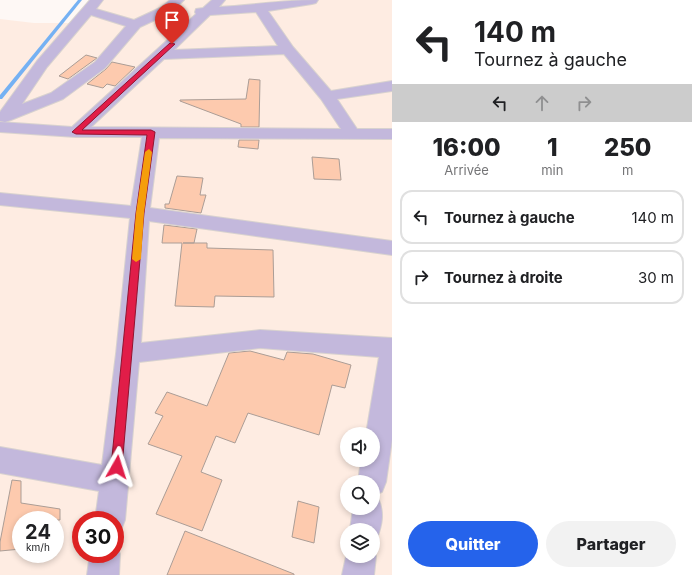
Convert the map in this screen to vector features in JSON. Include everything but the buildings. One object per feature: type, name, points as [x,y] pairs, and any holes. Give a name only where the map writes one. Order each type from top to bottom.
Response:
[{"type":"street","points":[[76,132],[161,55],[204,12],[219,0]]},
{"type":"street","points":[[3,121],[57,96],[100,66],[136,24],[166,10],[182,8],[204,12],[260,8],[312,0]]},
{"type":"street","points":[[3,121],[42,64],[92,5],[136,24]]},
{"type":"street","points":[[260,8],[288,50],[327,96],[352,133]]},
{"type":"street","points":[[161,55],[288,50]]},
{"type":"street","points":[[327,96],[392,86]]},
{"type":"street","points":[[3,121],[76,132],[392,134]]},
{"type":"street","points":[[111,511],[128,354],[140,213],[151,132]]},
{"type":"street","points":[[0,199],[140,213],[392,248]]},
{"type":"street","points":[[128,354],[260,339],[392,350],[373,475]]},
{"type":"street","points":[[0,460],[115,481]]},
{"type":"street","points":[[103,575],[105,563]]},
{"type":"street","points":[[358,575],[360,563]]},
{"type":"shaded area","points":[[96,0],[392,0],[392,575],[0,575],[0,19],[34,23],[76,23]]},
{"type":"waterway","points":[[0,98],[80,0]]},
{"type":"slow traffic","points":[[136,259],[140,213],[149,152]]},
{"type":"route","points":[[117,467],[140,213],[151,132],[76,132],[172,44]]}]
